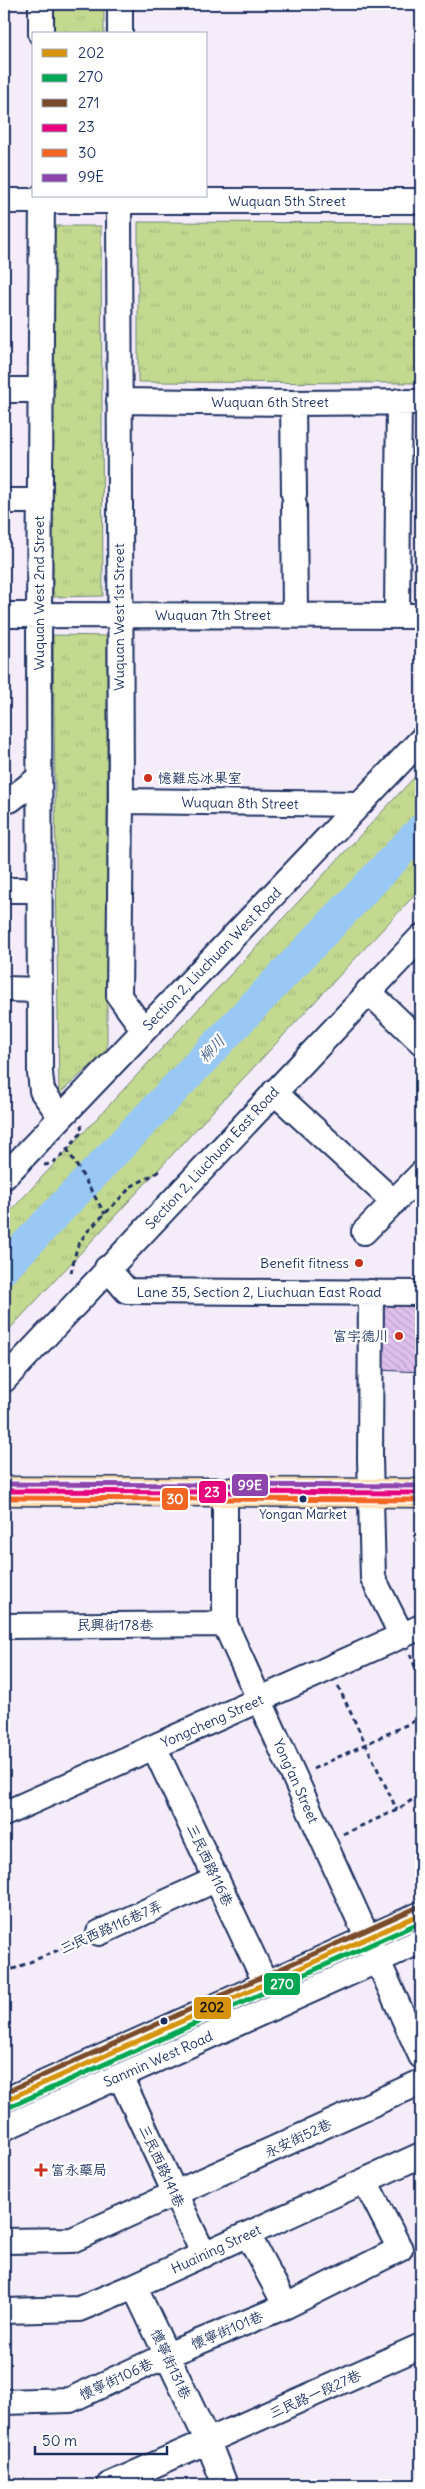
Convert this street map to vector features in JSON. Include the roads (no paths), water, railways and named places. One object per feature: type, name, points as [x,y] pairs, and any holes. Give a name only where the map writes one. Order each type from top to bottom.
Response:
[{"type":"main road","points":[[4,1491],[226,1494],[421,1493]]},
{"type":"street","points":[[41,4],[41,32]]},
{"type":"street","points":[[120,4],[120,32]]},
{"type":"street","name":"Wuquan 5th Street","points":[[4,201],[119,198],[421,201]]},
{"type":"street","name":"Wuquan West 1st Street","points":[[119,198],[121,801],[119,996],[144,1030]]},
{"type":"street","name":"Wuquan West 2nd Street","points":[[42,199],[39,615],[39,990],[42,1091],[71,1120]]},
{"type":"street","points":[[4,390],[40,390]]},
{"type":"street","name":"Wuquan 6th Street","points":[[119,401],[410,402]]},
{"type":"street","points":[[397,615],[398,495],[410,402]]},
{"type":"street","points":[[293,403],[295,614]]},
{"type":"street","points":[[4,501],[40,501]]},
{"type":"street","name":"Wuquan 7th Street","points":[[4,615],[295,614],[421,616]]},
{"type":"street","name":"Section 2, Liuchuan West Road","points":[[4,1177],[71,1120],[144,1030],[421,740]]},
{"type":"street","points":[[4,800],[10,800],[39,778]]},
{"type":"street","name":"Wuquan 8th Street","points":[[121,801],[359,804]]},
{"type":"street","points":[[4,890],[39,890]]},
{"type":"street","name":"Section 2, Liuchuan East Road","points":[[4,1380],[107,1268],[421,937]]},
{"type":"street","points":[[4,989],[39,990]]},
{"type":"street","points":[[368,991],[421,1042]]},
{"type":"street","points":[[274,1092],[394,1202]]},
{"type":"street","points":[[364,1232],[421,1174]]},
{"type":"street","name":"Lane 35, Section 2, Liuchuan East Road","points":[[107,1268],[127,1291],[421,1292]]},
{"type":"street","points":[[371,1292],[373,1578],[412,1632]]},
{"type":"street","name":"Yong’an Street","points":[[226,1494],[226,1624],[421,2056]]},
{"type":"street","name":"民興街178巷","points":[[4,1626],[226,1624]]},
{"type":"street","name":"Yongcheng Street","points":[[4,1814],[329,1667],[412,1632]]},
{"type":"street","name":"三民西路116巷","points":[[154,1747],[266,1984]]},
{"type":"street","name":"三民西路116巷7弄","points":[[99,1933],[217,1879]]},
{"type":"street","name":"Sanmin West Road","points":[[4,2102],[421,1914]]},
{"type":"street","name":"Sanmin West Road","points":[[4,2128],[421,1941]]},
{"type":"street","name":"三民西路141巷","points":[[120,2076],[204,2254]]},
{"type":"street","name":"永安街52巷","points":[[4,2241],[72,2240],[421,2082]]},
{"type":"street","name":"Huaining Street","points":[[4,2311],[79,2309],[134,2286],[421,2155]]},
{"type":"street","name":"懷寧街101巷","points":[[167,2355],[286,2306],[400,2249],[365,2181]]},
{"type":"street","points":[[248,2234],[286,2306]]},
{"type":"street","name":"懷寧街131巷","points":[[134,2286],[208,2442],[225,2485]]},
{"type":"street","name":"三民路一段27巷","points":[[109,2485],[421,2346]]},
{"type":"street","name":"懷寧街106巷","points":[[4,2402],[70,2400],[167,2355]]},
{"type":"waterway","name":"柳川","points":[[4,1268],[421,830]]},
{"type":"place","name":"憶難忘冰果室","points":[[148,778]]},
{"type":"place","name":"Benefit fitness","points":[[359,1263]]},
{"type":"place","name":"富宇德川","points":[[399,1336]]},
{"type":"place","name":"Yongan Market","points":[[303,1499]]},
{"type":"place","name":"富永藥局","points":[[41,2170]]}]
